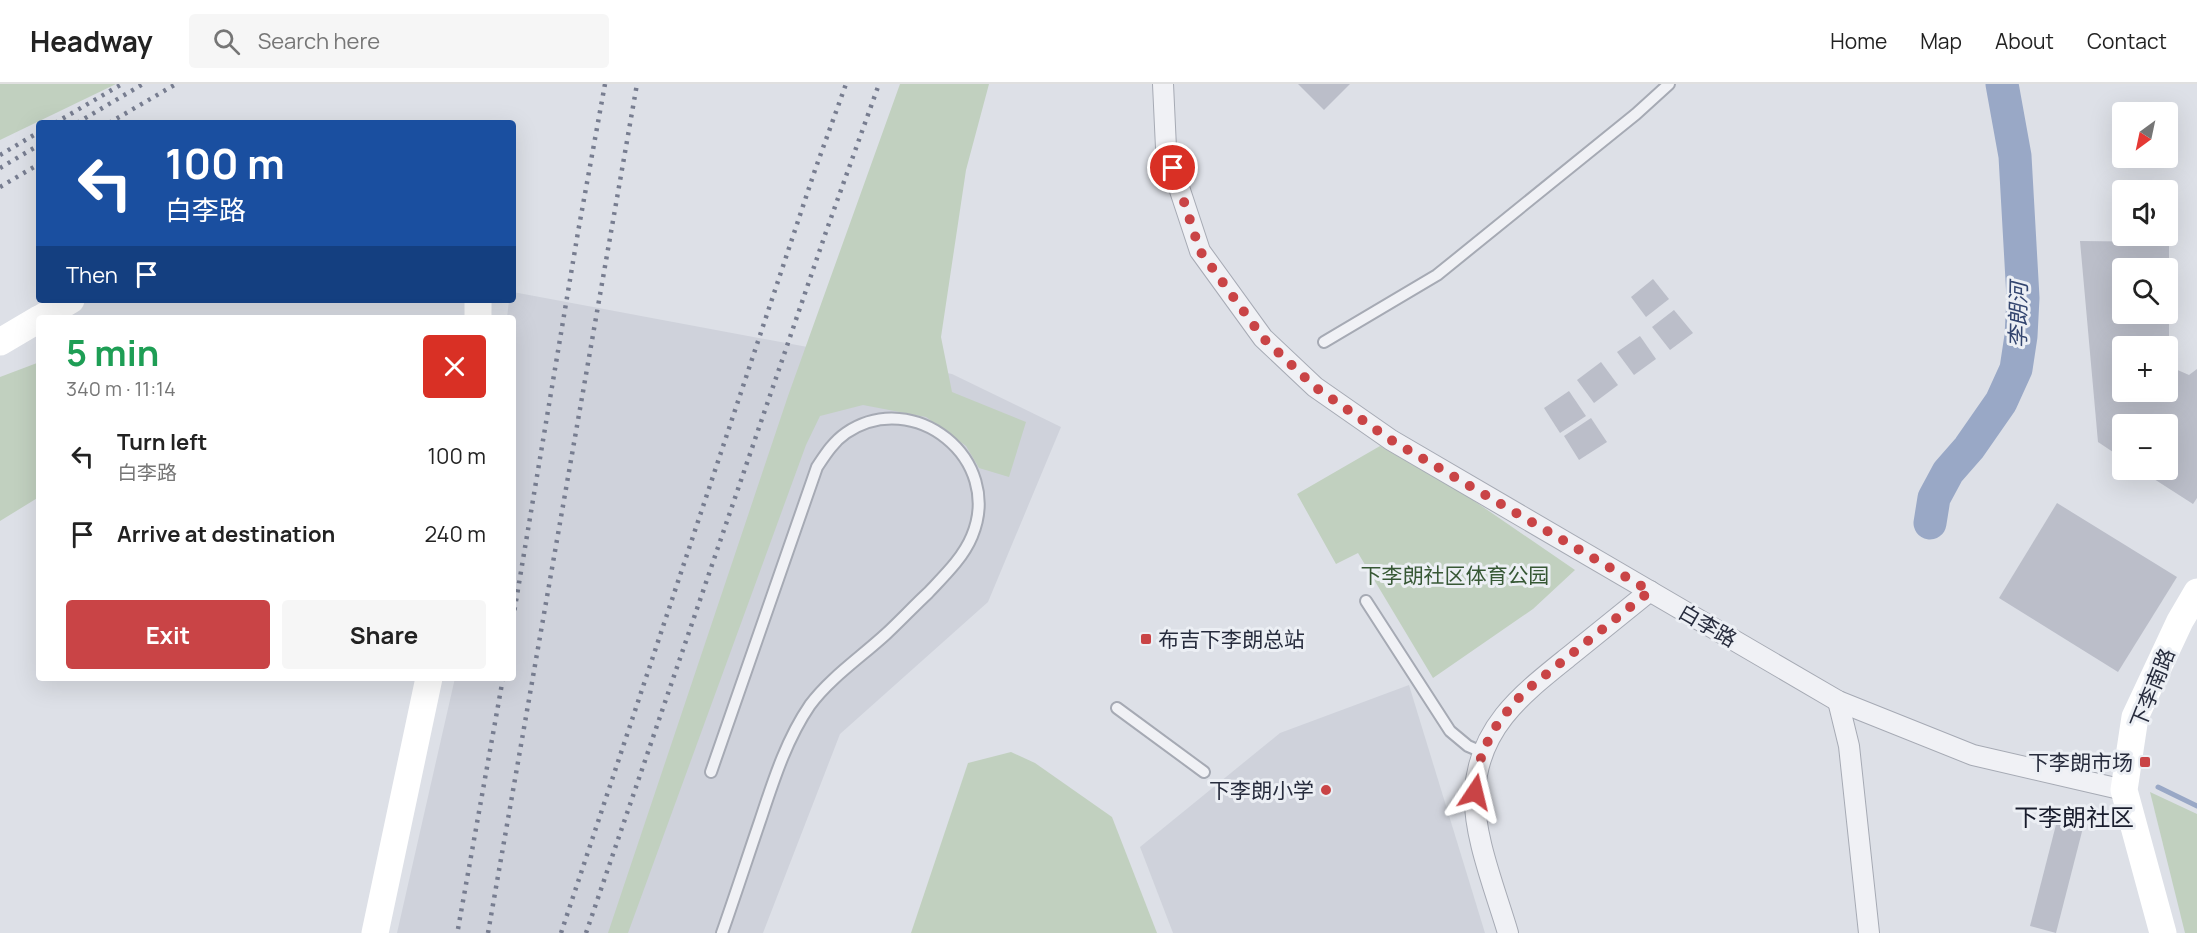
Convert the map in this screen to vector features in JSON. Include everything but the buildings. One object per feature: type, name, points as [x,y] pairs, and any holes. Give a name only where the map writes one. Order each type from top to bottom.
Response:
[{"type":"street","name":"白李路","points":[[1163,84],[1166,148],[1200,251],[1263,338],[1315,387],[1391,440],[1838,700],[1973,755],[2124,790]]},
{"type":"street","points":[[47,315],[66,303]]},
{"type":"street","points":[[0,342],[36,321]]},
{"type":"street","points":[[1508,933],[1479,834],[1475,792],[1482,752],[1499,721],[1523,693],[1650,591]]},
{"type":"street","name":"下李南路","points":[[2124,790],[2135,717],[2180,621],[2197,592]]},
{"type":"street","points":[[375,933],[428,681]]},
{"type":"street","points":[[1838,700],[1850,746],[1869,933]]},
{"type":"street","points":[[2124,790],[2163,933]]},
{"type":"lane","points":[[1324,342],[1437,275],[1636,114],[1669,84]]},
{"type":"lane","points":[[711,772],[817,467],[830,447],[846,433],[867,423],[885,419],[906,419],[925,424],[944,435],[969,463],[975,480],[978,500],[977,519],[972,537],[944,577],[886,634],[840,673],[811,705],[789,741],[722,933]]},
{"type":"lane","points":[[1366,601],[1450,731],[1468,746],[1482,752]]},
{"type":"lane","points":[[1117,708],[1204,772]]},
{"type":"shaded area","points":[[516,293],[952,374],[1061,427],[988,602],[840,734],[763,933],[397,933],[454,681],[516,681],[516,315],[507,315],[509,303],[516,303]]},
{"type":"shaded area","name":"下李朗小学","points":[[1409,685],[1485,933],[1173,933],[1140,847],[1280,733]]},
{"type":"green space","points":[[0,84],[116,84],[41,120],[36,120],[36,123],[0,140]]},
{"type":"green space","points":[[900,84],[989,84],[966,170],[941,337],[952,392],[1026,422],[1009,477],[979,468],[966,446],[926,417],[863,405],[820,416],[806,445],[628,933],[608,933],[788,396]]},
{"type":"green space","points":[[36,363],[36,499],[0,521],[0,377]]},
{"type":"green space","name":"下李朗社区体育公园","points":[[1380,446],[1467,496],[1575,570],[1533,609],[1433,678],[1358,553],[1336,564],[1297,494]]},
{"type":"green space","points":[[1011,752],[1035,763],[1112,817],[1157,933],[911,933],[968,763]]},
{"type":"green space","points":[[2150,792],[2197,814],[2197,933],[2185,933]]},
{"type":"waterway","name":"李朗河","points":[[1930,523],[1934,498],[1948,472],[1969,448],[2001,402],[2016,369],[2023,298],[2015,156],[2002,84]]},
{"type":"waterway","points":[[2158,787],[2197,806]]},
{"type":"railway","points":[[60,120],[122,84]]},
{"type":"railway","points":[[82,120],[143,84]]},
{"type":"railway","points":[[114,120],[176,84]]},
{"type":"railway","points":[[516,601],[605,84]]},
{"type":"railway","points":[[488,933],[637,84]]},
{"type":"railway","points":[[561,933],[815,170],[846,84]]},
{"type":"railway","points":[[586,933],[827,229],[879,84]]},
{"type":"railway","points":[[0,155],[36,134]]},
{"type":"railway","points":[[0,168],[36,147]]},
{"type":"railway","points":[[0,187],[36,166]]},
{"type":"railway","points":[[458,929],[502,681]]},
{"type":"place","name":"布吉下李朗总站","points":[[1146,639]]},
{"type":"place","name":"下李朗市场","points":[[2145,762]]},
{"type":"place","name":"下李朗小学","points":[[1326,790]]},
{"type":"district","name":"下李朗社区","points":[[2074,816]]},
{"type":"route","points":[[1173,168],[1200,251],[1263,338],[1315,387],[1391,440],[1650,591],[1523,693],[1499,721],[1482,752],[1475,792]]}]
